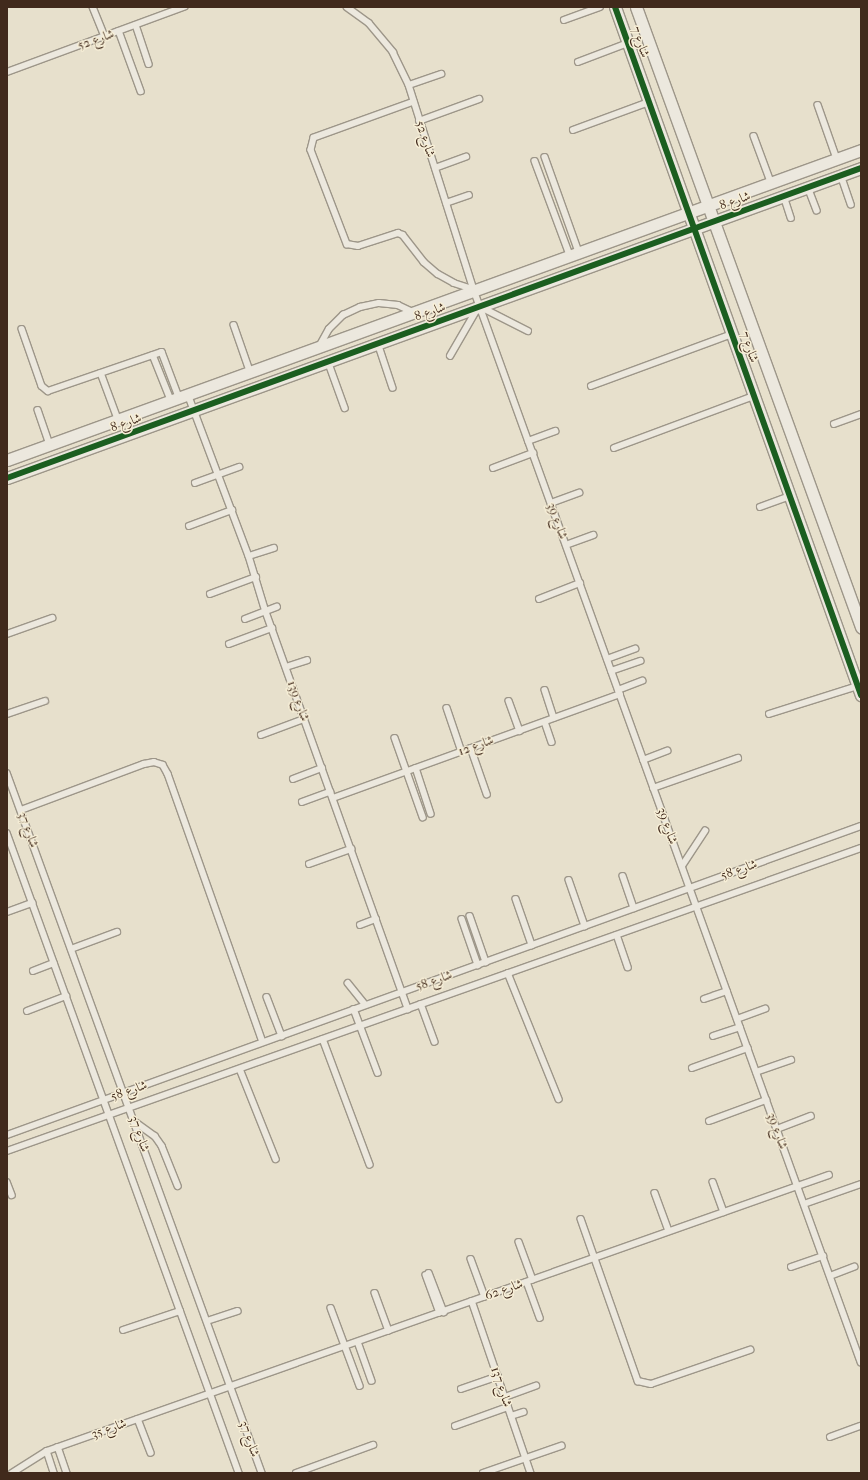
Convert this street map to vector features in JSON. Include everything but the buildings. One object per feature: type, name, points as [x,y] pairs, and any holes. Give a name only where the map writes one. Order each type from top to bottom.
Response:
[{"type":"street","name":"شارع 7","points":[[615,7],[859,690]]},
{"type":"street","name":"شارع 7","points":[[636,7],[861,627]]},
{"type":"street","name":"شارع 8","points":[[7,460],[320,345],[415,313],[474,290],[861,150]]},
{"type":"street","name":"شارع 8","points":[[7,478],[861,168]]},
{"type":"lane","points":[[93,7],[105,37]]},
{"type":"lane","name":"شارع 52","points":[[7,72],[184,7]]},
{"type":"lane","name":"شارع 52","points":[[347,7],[369,23],[393,52],[409,85],[419,121],[474,290]]},
{"type":"lane","points":[[564,20],[600,7]]},
{"type":"lane","points":[[136,25],[149,64]]},
{"type":"lane","points":[[119,31],[141,91]]},
{"type":"lane","points":[[578,62],[628,43]]},
{"type":"lane","points":[[409,85],[441,74]]},
{"type":"lane","points":[[419,121],[479,99]]},
{"type":"lane","points":[[414,102],[314,138],[310,150],[347,244],[358,246],[398,233],[403,235],[424,262],[438,274],[454,283],[474,290]]},
{"type":"lane","points":[[573,130],[649,102]]},
{"type":"lane","points":[[818,105],[837,159]]},
{"type":"lane","points":[[754,136],[771,182]]},
{"type":"lane","points":[[435,168],[466,157]]},
{"type":"lane","points":[[545,157],[575,254]]},
{"type":"lane","points":[[535,161],[575,254]]},
{"type":"lane","points":[[841,175],[851,204]]},
{"type":"lane","points":[[808,187],[817,210]]},
{"type":"lane","points":[[446,203],[469,194]]},
{"type":"lane","points":[[784,195],[791,218]]},
{"type":"lane","name":"شارع 39","points":[[474,290],[861,1362]]},
{"type":"lane","points":[[320,345],[329,329],[338,320],[360,306],[379,303],[398,305],[415,313]]},
{"type":"lane","points":[[450,356],[479,306],[528,331]]},
{"type":"lane","points":[[234,325],[250,371]]},
{"type":"lane","points":[[22,329],[45,389],[50,391],[162,352],[179,397]]},
{"type":"lane","points":[[591,386],[732,334]]},
{"type":"lane","points":[[378,343],[394,388]]},
{"type":"lane","points":[[154,355],[179,397]]},
{"type":"lane","points":[[328,361],[345,408]]},
{"type":"lane","points":[[102,373],[118,420]]},
{"type":"lane","points":[[614,448],[754,396]]},
{"type":"lane","name":"شارع 139","points":[[179,397],[194,410],[232,510],[249,556],[266,612],[408,1009]]},
{"type":"lane","points":[[38,410],[50,444]]},
{"type":"lane","points":[[834,424],[861,414]]},
{"type":"lane","points":[[528,441],[555,431]]},
{"type":"lane","points":[[493,468],[532,453]]},
{"type":"lane","points":[[195,483],[239,467]]},
{"type":"lane","points":[[551,503],[579,493]]},
{"type":"lane","points":[[760,507],[790,496]]},
{"type":"lane","points":[[189,526],[232,510]]},
{"type":"lane","points":[[566,545],[593,535]]},
{"type":"lane","points":[[249,556],[274,548]]},
{"type":"lane","points":[[210,594],[256,577]]},
{"type":"lane","points":[[539,599],[580,584]]},
{"type":"lane","points":[[245,619],[277,607]]},
{"type":"lane","points":[[7,634],[52,618]]},
{"type":"lane","points":[[229,644],[272,628]]},
{"type":"lane","points":[[607,659],[635,649]]},
{"type":"lane","points":[[286,667],[307,660]]},
{"type":"lane","points":[[611,671],[640,661]]},
{"type":"lane","name":"شارع 12","points":[[333,798],[545,722],[642,681]]},
{"type":"lane","points":[[545,690],[554,718]]},
{"type":"lane","points":[[769,714],[859,690]]},
{"type":"lane","points":[[7,714],[45,701]]},
{"type":"lane","points":[[509,701],[520,731]]},
{"type":"lane","points":[[447,708],[462,752]]},
{"type":"lane","points":[[261,735],[304,719]]},
{"type":"lane","points":[[545,722],[552,742]]},
{"type":"lane","points":[[395,738],[423,816]]},
{"type":"lane","points":[[471,748],[487,794]]},
{"type":"lane","points":[[643,760],[667,751]]},
{"type":"lane","points":[[654,788],[738,758]]},
{"type":"lane","points":[[21,810],[144,764],[154,762],[163,765],[168,774],[263,1042]]},
{"type":"lane","points":[[293,779],[322,768]]},
{"type":"lane","points":[[416,768],[432,814]]},
{"type":"lane","name":"شارع 37","points":[[7,773],[262,1473]]},
{"type":"lane","points":[[302,802],[330,792]]},
{"type":"lane","name":"شارع 58","points":[[7,1135],[861,826]]},
{"type":"lane","points":[[682,866],[705,831]]},
{"type":"lane","name":"شارع 37","points":[[7,833],[239,1473]]},
{"type":"lane","name":"شارع 58","points":[[7,1152],[861,848]]},
{"type":"lane","points":[[309,864],[351,849]]},
{"type":"lane","points":[[623,876],[634,908]]},
{"type":"lane","points":[[569,880],[585,926]]},
{"type":"lane","points":[[516,899],[532,945]]},
{"type":"lane","points":[[7,912],[32,903]]},
{"type":"lane","points":[[470,916],[486,962]]},
{"type":"lane","points":[[360,925],[376,919]]},
{"type":"lane","points":[[462,920],[478,965]]},
{"type":"lane","points":[[71,949],[117,932]]},
{"type":"lane","points":[[617,935],[628,967]]},
{"type":"lane","points":[[33,971],[54,963]]},
{"type":"lane","points":[[508,973],[558,1100]]},
{"type":"lane","points":[[348,983],[366,1005]]},
{"type":"lane","points":[[704,999],[727,991]]},
{"type":"lane","points":[[27,1011],[66,996]]},
{"type":"lane","points":[[267,997],[282,1036]]},
{"type":"lane","points":[[421,1004],[435,1042]]},
{"type":"lane","points":[[354,1009],[378,1073]]},
{"type":"lane","points":[[737,1019],[765,1009]]},
{"type":"lane","points":[[714,1036],[740,1027]]},
{"type":"lane","points":[[323,1039],[370,1165]]},
{"type":"lane","points":[[692,1068],[748,1048]]},
{"type":"lane","points":[[756,1072],[791,1060]]},
{"type":"lane","points":[[240,1069],[276,1159]]},
{"type":"lane","points":[[709,1121],[766,1100]]},
{"type":"lane","points":[[777,1129],[811,1116]]},
{"type":"lane","points":[[134,1121],[150,1132],[162,1146],[178,1186]]},
{"type":"lane","name":"شارع 62","points":[[210,1395],[829,1174]]},
{"type":"lane","points":[[7,1182],[12,1195]]},
{"type":"lane","points":[[713,1182],[724,1212]]},
{"type":"lane","points":[[804,1204],[861,1184]]},
{"type":"lane","points":[[655,1194],[669,1231]]},
{"type":"lane","points":[[581,1219],[638,1381],[651,1384],[750,1350]]},
{"type":"lane","points":[[519,1242],[540,1318]]},
{"type":"lane","points":[[791,1267],[823,1256]]},
{"type":"lane","points":[[471,1260],[485,1297]]},
{"type":"lane","points":[[830,1276],[854,1267]]},
{"type":"lane","points":[[428,1274],[442,1312]]},
{"type":"lane","points":[[375,1293],[389,1331]]},
{"type":"lane","name":"شارع 137","points":[[472,1302],[526,1458],[529,1473]]},
{"type":"lane","points":[[331,1308],[360,1386]]},
{"type":"lane","points":[[123,1330],[180,1311]]},
{"type":"lane","points":[[207,1321],[238,1311]]},
{"type":"lane","points":[[358,1342],[372,1381]]},
{"type":"lane","points":[[461,1389],[498,1376]]},
{"type":"lane","points":[[505,1397],[536,1386]]},
{"type":"lane","name":"شارع 35","points":[[12,1473],[58,1447],[210,1395]]},
{"type":"lane","points":[[455,1426],[508,1407]]},
{"type":"lane","points":[[511,1416],[524,1412]]},
{"type":"lane","points":[[138,1419],[151,1453]]},
{"type":"lane","points":[[830,1437],[861,1426]]},
{"type":"lane","points":[[296,1473],[373,1445]]},
{"type":"lane","points":[[483,1473],[562,1446]]},
{"type":"lane","points":[[58,1447],[67,1473]]},
{"type":"lane","points":[[47,1452],[54,1473]]},
{"type":"cycle path","points":[[615,7],[861,695]]},
{"type":"cycle path","points":[[7,478],[861,168]]}]
